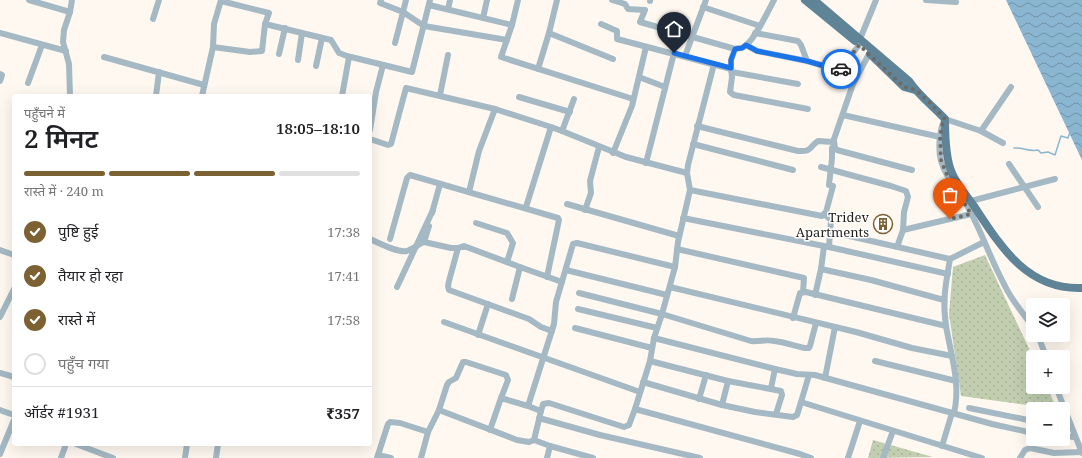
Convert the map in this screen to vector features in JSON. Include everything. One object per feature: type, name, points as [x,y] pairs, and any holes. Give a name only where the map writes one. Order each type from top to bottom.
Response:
[{"type":"main road","points":[[805,0],[909,81],[945,119],[945,139],[952,173],[1004,249],[1019,266],[1031,274],[1048,282],[1069,288],[1082,288]]},
{"type":"main road","points":[[818,1],[860,42],[869,54],[904,87],[916,90]]},
{"type":"street","points":[[29,0],[70,12]]},
{"type":"street","points":[[70,94],[69,64],[63,42],[64,30],[72,0]]},
{"type":"street","points":[[153,19],[159,0]]},
{"type":"street","points":[[202,94],[213,46],[214,24],[221,0],[269,13],[262,51],[250,52],[213,46]]},
{"type":"street","points":[[381,0],[380,4],[403,12],[424,26],[507,40]]},
{"type":"street","points":[[395,43],[406,0]]},
{"type":"street","points":[[448,9],[450,0]]},
{"type":"street","points":[[483,18],[487,0]]},
{"type":"street","points":[[518,0],[512,25],[501,57],[633,99]]},
{"type":"street","points":[[538,69],[549,34],[557,0]]},
{"type":"street","points":[[612,0],[625,4],[628,9],[645,10],[640,22],[735,49],[742,48],[746,45],[760,26],[774,0]]},
{"type":"street","points":[[685,56],[706,0]]},
{"type":"street","points":[[746,45],[757,51],[807,61],[840,70],[860,42],[876,0]]},
{"type":"street","points":[[926,0],[956,2]]},
{"type":"street","points":[[266,24],[331,40],[339,53],[412,72],[430,2],[448,9],[512,25]]},
{"type":"street","points":[[703,7],[760,26]]},
{"type":"street","points":[[602,24],[618,31],[617,39],[674,53],[732,70],[798,84]]},
{"type":"street","points":[[279,54],[285,28]]},
{"type":"street","points":[[298,60],[302,33]]},
{"type":"street","points":[[755,33],[798,41],[807,61]]},
{"type":"street","points":[[0,34],[66,51]]},
{"type":"street","points":[[549,34],[613,58]]},
{"type":"street","points":[[316,66],[322,38]]},
{"type":"street","points":[[28,83],[42,45]]},
{"type":"street","points":[[613,153],[633,99],[646,47]]},
{"type":"street","points":[[735,49],[731,60],[732,70],[729,90],[731,94],[808,109]]},
{"type":"street","points":[[646,163],[674,53]]},
{"type":"street","points":[[869,54],[853,84],[842,115],[834,141],[837,150],[912,170]]},
{"type":"street","points":[[440,95],[448,55]]},
{"type":"street","points":[[104,56],[204,85]]},
{"type":"street","points":[[342,94],[349,56]]},
{"type":"street","points":[[534,440],[543,404],[549,403],[624,427],[629,425],[650,361],[654,338],[675,267],[679,236],[690,190],[687,173],[697,126],[714,64]]},
{"type":"street","points":[[372,117],[382,65]]},
{"type":"street","points":[[156,94],[159,72]]},
{"type":"street","points":[[0,74],[2,75],[0,81]]},
{"type":"street","points":[[639,77],[665,87]]},
{"type":"street","points":[[981,131],[1010,87]]},
{"type":"street","points":[[372,141],[388,145],[391,144],[406,88],[440,95],[513,114],[562,131],[613,153],[687,173]]},
{"type":"street","points":[[519,97],[570,112]]},
{"type":"street","points":[[562,131],[574,99]]},
{"type":"street","points":[[469,192],[480,151],[495,109]]},
{"type":"street","points":[[842,115],[940,137]]},
{"type":"street","points":[[1003,143],[981,131],[945,119],[942,125],[940,137],[941,160],[946,173],[971,214],[1011,298],[1026,318]]},
{"type":"street","points":[[697,126],[806,152],[818,141],[831,143],[834,141]]},
{"type":"street","points":[[526,208],[550,127]]},
{"type":"street","points":[[693,144],[793,170]]},
{"type":"street","points":[[585,210],[591,193],[590,181],[599,147]]},
{"type":"street","points":[[824,214],[831,185],[832,148]]},
{"type":"street","points":[[1009,164],[1038,207]]},
{"type":"street","points":[[820,167],[906,191],[908,197],[904,212],[902,230],[897,247]]},
{"type":"street","points":[[390,239],[407,178],[410,175],[558,218],[559,220],[547,277]]},
{"type":"street","points":[[970,201],[1055,179]]},
{"type":"street","points":[[424,242],[440,184]]},
{"type":"street","points":[[690,190],[822,216],[824,214]]},
{"type":"street","points":[[567,204],[679,236]]},
{"type":"street","points":[[397,287],[433,210]]},
{"type":"street","points":[[815,294],[827,246],[831,220],[824,214]]},
{"type":"street","points":[[902,230],[971,214]]},
{"type":"street","points":[[683,218],[827,246],[948,274]]},
{"type":"street","points":[[476,223],[507,233],[513,243],[507,262]]},
{"type":"street","points":[[845,235],[950,259],[984,242]]},
{"type":"street","points":[[372,240],[402,251],[407,251],[424,242],[451,248],[464,246],[562,282]]},
{"type":"street","points":[[528,406],[552,331],[556,302],[572,246],[575,243],[675,267]]},
{"type":"street","points":[[458,248],[449,281],[449,290],[529,319],[540,327],[552,331]]},
{"type":"street","points":[[677,249],[804,278],[803,292],[801,292],[799,296],[793,318]]},
{"type":"street","points":[[0,250],[12,254]]},
{"type":"street","points":[[942,446],[957,396],[956,381],[946,326],[944,300],[950,259]]},
{"type":"street","points":[[512,299],[520,267]]},
{"type":"street","points":[[821,269],[871,280],[944,300]]},
{"type":"street","points":[[566,270],[667,296]]},
{"type":"street","points":[[670,287],[835,327],[912,348],[952,356]]},
{"type":"street","points":[[803,292],[946,326]]},
{"type":"street","points":[[579,293],[662,314],[752,341],[760,342],[768,340],[805,348],[810,346],[816,323]]},
{"type":"street","points":[[0,317],[12,298]]},
{"type":"street","points":[[478,335],[488,304]]},
{"type":"street","points":[[578,309],[657,328]]},
{"type":"street","points":[[444,322],[640,392]]},
{"type":"street","points":[[825,378],[835,327]]},
{"type":"street","points":[[575,328],[652,348]]},
{"type":"street","points":[[654,338],[775,369],[825,378],[999,426],[1026,432]]},
{"type":"street","points":[[650,361],[728,381],[778,390],[782,392],[776,414]]},
{"type":"street","points":[[875,361],[956,381]]},
{"type":"street","points":[[421,458],[428,432],[439,410],[447,385],[456,378],[463,362],[506,375],[508,380],[490,430]]},
{"type":"street","points":[[771,388],[775,369]]},
{"type":"street","points":[[0,373],[12,376]]},
{"type":"street","points":[[699,399],[706,375]]},
{"type":"street","points":[[643,382],[722,405],[755,412],[796,416],[810,375]]},
{"type":"street","points":[[722,405],[728,381]]},
{"type":"street","points":[[1020,458],[1028,448],[1053,455],[1082,453],[1059,394]]},
{"type":"street","points":[[501,398],[541,411]]},
{"type":"street","points":[[801,402],[977,457]]},
{"type":"street","points":[[969,408],[1026,419]]},
{"type":"street","points":[[635,409],[811,458]]},
{"type":"street","points":[[0,410],[12,414]]},
{"type":"street","points":[[439,410],[517,440],[529,442],[534,440],[593,458]]},
{"type":"street","points":[[999,426],[1002,414]]},
{"type":"street","points":[[539,418],[600,435],[700,458]]},
{"type":"street","points":[[848,458],[860,421]]},
{"type":"street","points":[[391,458],[378,456],[388,424],[390,422],[400,423],[428,432]]},
{"type":"street","points":[[0,454],[12,425]]},
{"type":"street","points":[[883,458],[893,431]]},
{"type":"street","points":[[1070,437],[1075,437]]},
{"type":"street","points":[[61,458],[65,446]]},
{"type":"street","points":[[81,446],[113,458]]},
{"type":"street","points":[[185,458],[187,446]]},
{"type":"street","points":[[216,458],[218,446]]},
{"type":"street","points":[[547,458],[550,446]]},
{"type":"green space","points":[[985,255],[1030,350],[1026,350],[1026,394],[1050,394],[1054,402],[1026,402],[1026,405],[961,396],[949,314],[953,267]]},
{"type":"green space","points":[[873,440],[933,457],[868,458]]},
{"type":"water","points":[[1006,0],[1082,0],[1082,160]]},
{"type":"waterway","points":[[1014,148],[1038,150],[1041,153],[1048,152],[1055,155],[1061,136],[1068,138],[1070,132]]},
{"type":"way so far","points":[[841,69],[859,45],[904,87],[916,90],[945,119],[942,125],[940,137],[941,160],[946,173],[971,214],[950,219]]},
{"type":"place","name":"Tridev Apartments","points":[[883,224]]},
{"type":"route","points":[[674,53],[731,68],[731,60],[735,49],[742,48],[746,45],[757,51],[829,66],[838,70],[841,69]]}]
